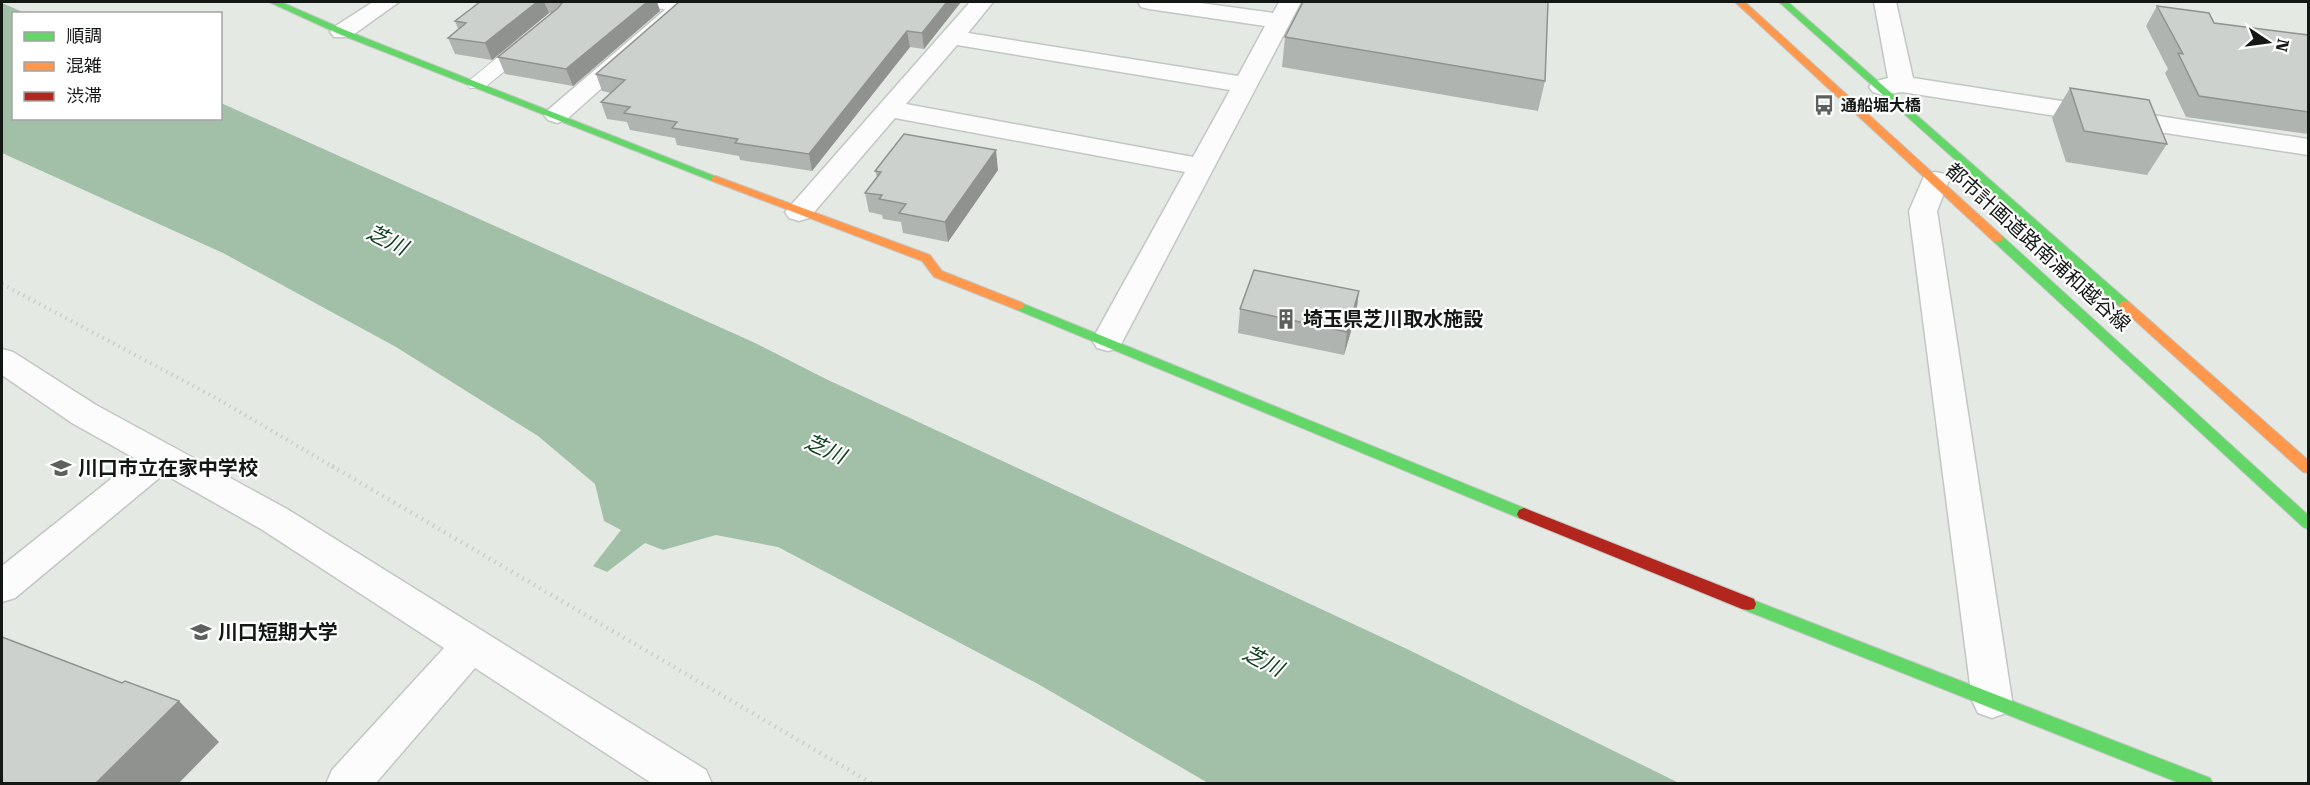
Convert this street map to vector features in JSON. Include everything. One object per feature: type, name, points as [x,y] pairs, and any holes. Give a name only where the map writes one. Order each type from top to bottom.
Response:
[{"type":"street","points":[[274,2],[342,32],[799,212],[926,258],[938,274],[1108,339],[1595,544],[2204,783]]},
{"type":"street","points":[[342,32],[388,2]]},
{"type":"street","points":[[799,212],[982,2]]},
{"type":"street","points":[[1108,339],[1285,11],[1149,2]]},
{"type":"street","name":"都市計画道路南浦和越谷線","points":[[1740,2],[2308,523]]},
{"type":"street","name":"都市計画道路南浦和越谷線","points":[[1783,2],[1891,86],[2107,289],[2308,468]]},
{"type":"street","points":[[1885,2],[1891,86],[2308,147]]},
{"type":"street","points":[[557,115],[684,4]]},
{"type":"street","points":[[951,37],[1245,86]]},
{"type":"street","points":[[889,109],[1202,167]]},
{"type":"street","points":[[1935,180],[1923,211],[1992,700]]},
{"type":"street","points":[[2,360],[84,414],[274,519],[691,783]]},
{"type":"street","points":[[2,587],[162,457]]},
{"type":"street","points":[[347,783],[471,645]]},
{"type":"lane","points":[[650,2],[684,4]]},
{"type":"lane","points":[[477,84],[538,34]]},
{"type":"path","points":[[2,284],[216,398],[873,783]]},
{"type":"water","name":"芝川","points":[[2,3],[23,12],[12,12],[12,120],[222,120],[222,103],[753,342],[826,379],[1407,649],[1679,783],[1208,783],[1038,684],[778,547],[716,535],[663,550],[645,543],[607,572],[593,566],[621,530],[604,521],[595,484],[538,436],[396,347],[223,253],[2,153]]},
{"type":"building","points":[[480,2],[537,2],[485,43],[448,38],[466,23],[455,21]]},
{"type":"building","points":[[560,2],[647,2],[566,69],[498,57],[558,8],[562,3]]},
{"type":"building","points":[[679,2],[947,2],[922,33],[907,31],[809,154],[735,143],[738,139],[672,128],[677,122],[624,113],[630,107],[601,102],[625,80],[596,74]]},
{"type":"building","points":[[1303,2],[1548,2],[1545,81],[1285,37]]},
{"type":"building","points":[[2157,6],[2209,13],[2214,23],[2308,35],[2308,112],[2199,96],[2178,53],[2183,54]]},
{"type":"building","points":[[2070,88],[2149,100],[2167,144],[2084,131]]},
{"type":"building","points":[[904,134],[996,150],[945,222],[899,213],[906,204],[879,199],[882,195],[865,193],[881,172],[875,171]]},
{"type":"building","points":[[1254,270],[1359,291],[1347,332],[1240,309]]},
{"type":"building","points":[[2,637],[122,683],[125,681],[179,701],[96,783],[2,783]]},
{"type":"traffic: fast","points":[[274,2],[342,32],[716,179]]},
{"type":"traffic: fast","points":[[1783,2],[2125,305]]},
{"type":"traffic: fast","points":[[1997,238],[2308,523]]},
{"type":"traffic: fast","points":[[1019,306],[1524,514]]},
{"type":"traffic: fast","points":[[1748,604],[2204,784]]},
{"type":"traffic: slow","points":[[1740,2],[1997,238]]},
{"type":"traffic: slow","points":[[716,179],[926,258],[938,274],[1019,306]]},
{"type":"traffic: slow","points":[[2125,305],[2308,468]]},
{"type":"traffic: jam","points":[[1524,514],[1748,604]]},
{"type":"place","name":"通船堀大橋","points":[[1824,105]]},
{"type":"place","name":"埼玉県芝川取水施設","points":[[1286,319]]},
{"type":"place","name":"川口市立在家中学校","points":[[61,468]]},
{"type":"place","name":"川口短期大学","points":[[201,632]]}]
